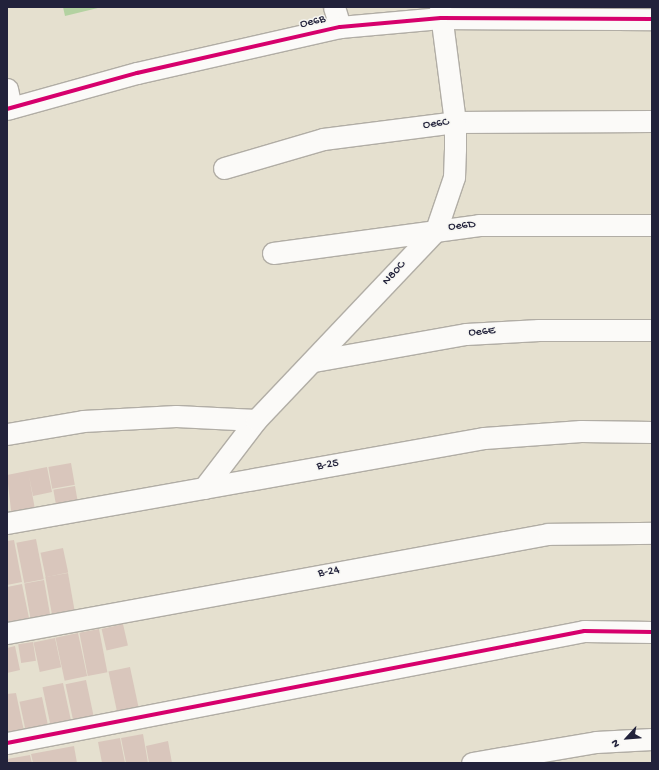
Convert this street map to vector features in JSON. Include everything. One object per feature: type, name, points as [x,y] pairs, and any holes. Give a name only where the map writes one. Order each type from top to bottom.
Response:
[{"type":"street","points":[[334,7],[340,27]]},
{"type":"street","name":"Oe6B","points":[[8,102],[340,27],[441,13],[652,19]]},
{"type":"street","name":"N80C","points":[[204,488],[256,420],[314,361],[436,230],[454,177],[454,122],[441,13]]},
{"type":"street","name":"Oe6C","points":[[224,168],[323,139],[454,122],[652,122]]},
{"type":"street","name":"Oe6D","points":[[273,253],[436,230],[498,224],[652,225]]},
{"type":"street","name":"Oe6E","points":[[314,361],[466,334],[539,330],[652,330]]},
{"type":"street","points":[[7,434],[99,420],[176,416],[256,420]]},
{"type":"street","name":"B-25","points":[[7,523],[484,438],[581,431],[652,432]]},
{"type":"street","name":"B-24","points":[[7,633],[548,534],[652,532]]},
{"type":"street","points":[[7,743],[584,631],[652,632]]},
{"type":"street","points":[[472,763],[596,742],[652,739]]},
{"type":"green space","points":[[63,7],[102,7],[65,16]]},
{"type":"building","points":[[71,463],[75,485],[52,489],[48,467]]},
{"type":"building","points":[[47,467],[52,492],[33,496],[29,476],[36,515],[12,519],[7,475]]},
{"type":"building","points":[[75,486],[79,509],[57,512],[53,490]]},
{"type":"building","points":[[36,539],[44,579],[24,583],[16,543]]},
{"type":"building","points":[[14,540],[22,582],[7,585],[7,541]]},
{"type":"building","points":[[63,548],[68,572],[46,577],[41,553]]},
{"type":"building","points":[[68,573],[75,611],[52,615],[45,577]]},
{"type":"building","points":[[44,580],[50,615],[31,619],[24,583]]},
{"type":"building","points":[[22,584],[29,618],[7,622],[7,587]]},
{"type":"building","points":[[123,624],[128,645],[107,650],[102,629]]},
{"type":"building","points":[[99,629],[107,672],[88,676],[79,633]]},
{"type":"building","points":[[78,633],[87,676],[65,681],[56,638]]},
{"type":"building","points":[[55,638],[61,667],[40,672],[33,643]]},
{"type":"building","points":[[33,642],[36,661],[21,663],[18,644]]},
{"type":"building","points":[[15,646],[20,670],[7,673],[7,648]]},
{"type":"building","points":[[130,667],[139,711],[118,716],[108,672]]},
{"type":"building","points":[[86,680],[94,719],[74,723],[65,684]]},
{"type":"building","points":[[63,683],[72,725],[51,729],[42,687]]},
{"type":"building","points":[[16,693],[25,736],[7,740],[7,694]]},
{"type":"building","points":[[42,697],[49,731],[27,736],[20,702]]},
{"type":"building","points":[[143,734],[148,763],[126,763],[121,738]]},
{"type":"building","points":[[120,738],[125,763],[102,763],[98,742]]},
{"type":"building","points":[[168,741],[172,763],[149,763],[146,746]]},
{"type":"building","points":[[74,746],[77,763],[33,763],[31,754]]},
{"type":"building","points":[[30,755],[32,763],[8,763],[7,759]]},
{"type":"cycle path","points":[[7,109],[137,73],[340,27],[441,18],[652,19]]},
{"type":"cycle path","points":[[7,743],[584,631],[652,632]]}]
